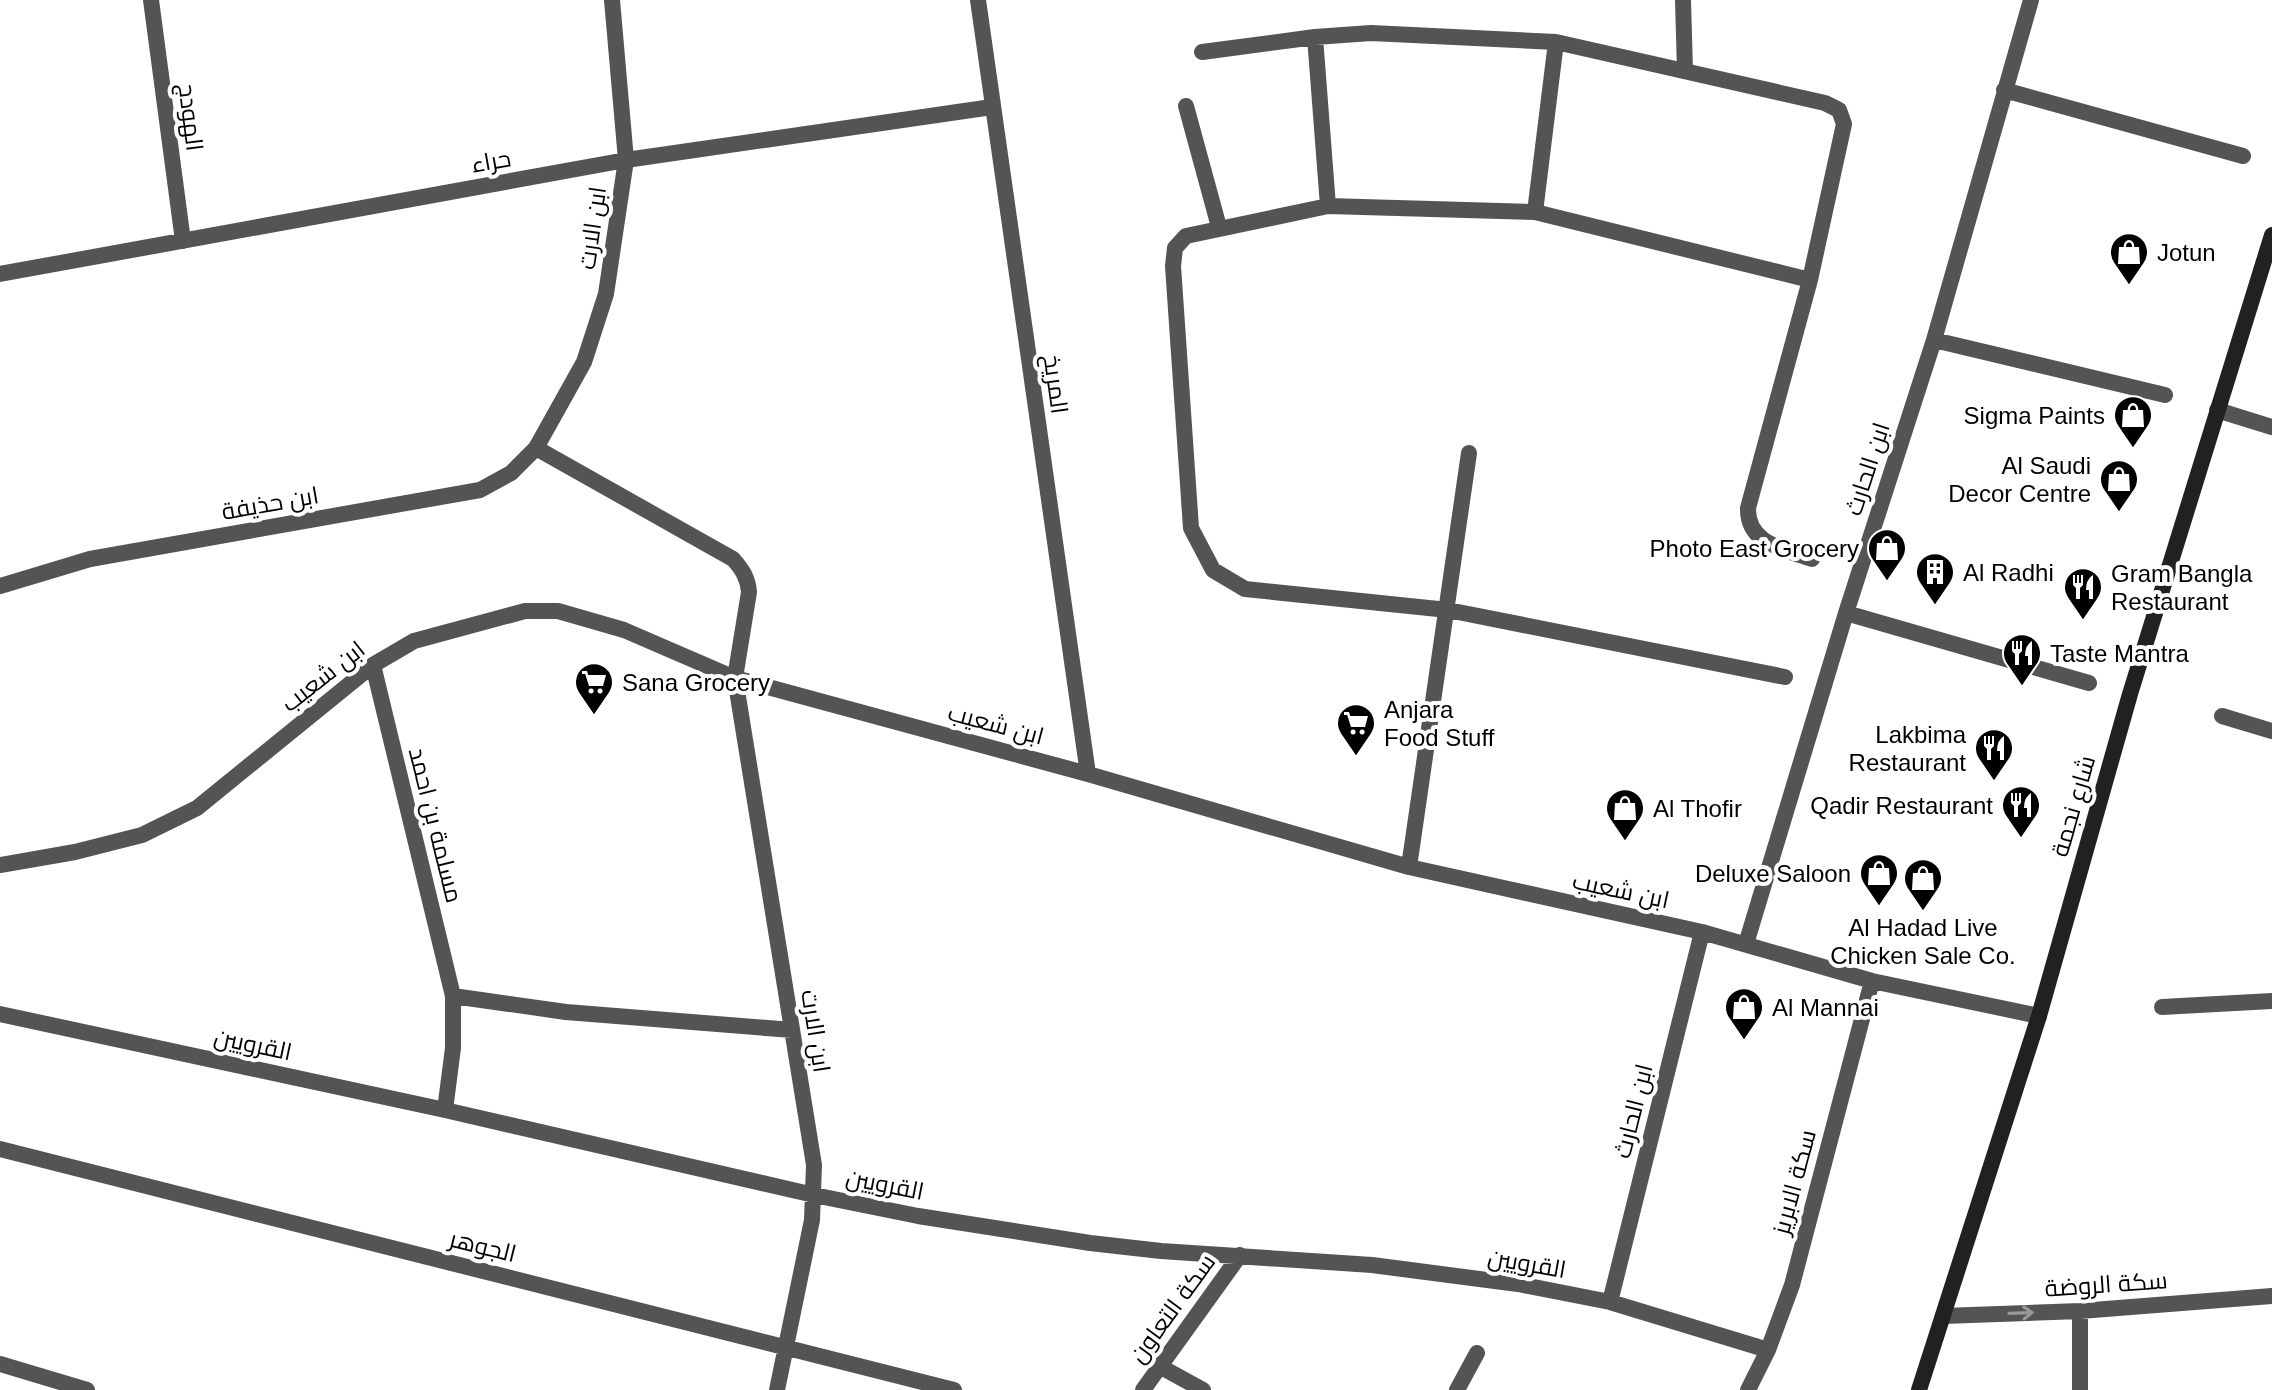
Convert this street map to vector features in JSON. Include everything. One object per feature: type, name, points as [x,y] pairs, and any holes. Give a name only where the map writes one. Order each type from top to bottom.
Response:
[{"type":"main road","name":"شارع نجمة","points":[[1919,1390],[2039,1016],[2130,694],[2272,235]]},
{"type":"street","name":"الهودج","points":[[151,0],[183,241]]},
{"type":"street","name":"ابن الارت","points":[[612,0],[626,160],[606,294],[584,362],[536,448],[733,559],[748,582],[735,678],[814,1165],[814,1195],[806,1253],[777,1390]]},
{"type":"street","name":"المريخ","points":[[978,0],[1088,774]]},
{"type":"street","points":[[1683,0],[1685,71]]},
{"type":"street","name":"ابن الحارث","points":[[1746,944],[1846,613],[1934,340],[2031,0]]},
{"type":"street","points":[[1202,52],[1371,33],[1556,42],[1825,103],[1839,110],[1844,124],[1810,280],[1748,508],[1752,531],[1771,544],[1812,559]]},
{"type":"street","points":[[1315,37],[1328,206]]},
{"type":"street","points":[[1535,212],[1556,42]]},
{"type":"street","points":[[2004,90],[2243,156]]},
{"type":"street","points":[[1186,106],[1219,227]]},
{"type":"street","name":"حراء","points":[[0,274],[626,160],[992,107]]},
{"type":"street","points":[[1785,677],[1448,610],[1245,589],[1213,570],[1191,528],[1173,266],[1175,248],[1186,236],[1328,206],[1535,212],[1810,280]]},
{"type":"street","points":[[1934,340],[2165,395]]},
{"type":"street","points":[[2217,410],[2272,427]]},
{"type":"street","name":"ابن حذيفة","points":[[0,586],[90,559],[480,490],[511,473],[536,448]]},
{"type":"street","points":[[1409,867],[1469,453]]},
{"type":"street","name":"ابن شعيب","points":[[0,865],[75,852],[142,835],[197,808],[373,665],[414,641],[525,611],[558,611],[624,630],[735,678],[1088,774],[1409,867],[1702,932],[1872,981],[2039,1016]]},
{"type":"street","points":[[1846,613],[2089,683]]},
{"type":"street","name":"مسلمة بن احمد","points":[[373,665],[453,996],[453,1048],[445,1110]]},
{"type":"street","points":[[2222,716],[2272,731]]},
{"type":"street","name":"ابن الحارث","points":[[1610,1302],[1702,932]]},
{"type":"street","name":"سكة الابريز","points":[[1748,1390],[1768,1350],[1792,1285],[1872,981]]},
{"type":"street","points":[[453,996],[566,1012],[792,1030]]},
{"type":"street","points":[[2162,1007],[2272,1001]]},
{"type":"street","name":"القرويين","points":[[0,1014],[918,1216],[1090,1243],[1425,1272],[1518,1284],[1610,1302],[1768,1350]]},
{"type":"street","name":"الجوهر","points":[[0,1149],[954,1390]]},
{"type":"street","name":"سكة التعاون","points":[[1143,1390],[1240,1255]]},
{"type":"street","name":"سكة الروضة","points":[[1943,1316],[2080,1311],[2272,1296]]},
{"type":"street","points":[[2080,1311],[2080,1390]]},
{"type":"street","points":[[1457,1390],[1477,1353]]},
{"type":"street","points":[[0,1364],[87,1390]]},
{"type":"street","points":[[1161,1367],[1203,1390]]},
{"type":"place","name":"Jotun","points":[[2129,286]]},
{"type":"place","name":"Sigma Paints","points":[[2133,449]]},
{"type":"place","name":"Al Saudi Decor Centre","points":[[2119,513]]},
{"type":"place","name":"Photo East Grocery","points":[[1887,582]]},
{"type":"place","name":"Al Radhi","points":[[1935,606]]},
{"type":"place","name":"Gram Bangla Restaurant","points":[[2083,621]]},
{"type":"place","name":"Taste Mantra","points":[[2022,687]]},
{"type":"place","name":"Sana Grocery","points":[[594,716]]},
{"type":"place","name":"Anjara Food Stuff","points":[[1356,757]]},
{"type":"place","name":"Lakbima Restaurant","points":[[1994,782]]},
{"type":"place","name":"Qadir Restaurant","points":[[2021,839]]},
{"type":"place","name":"Al Thofir","points":[[1625,842]]},
{"type":"place","name":"Deluxe Saloon","points":[[1879,907]]},
{"type":"place","name":"Al Hadad Live Chicken Sale Co.","points":[[1923,912]]},
{"type":"place","name":"Al Mannai","points":[[1744,1041]]}]
